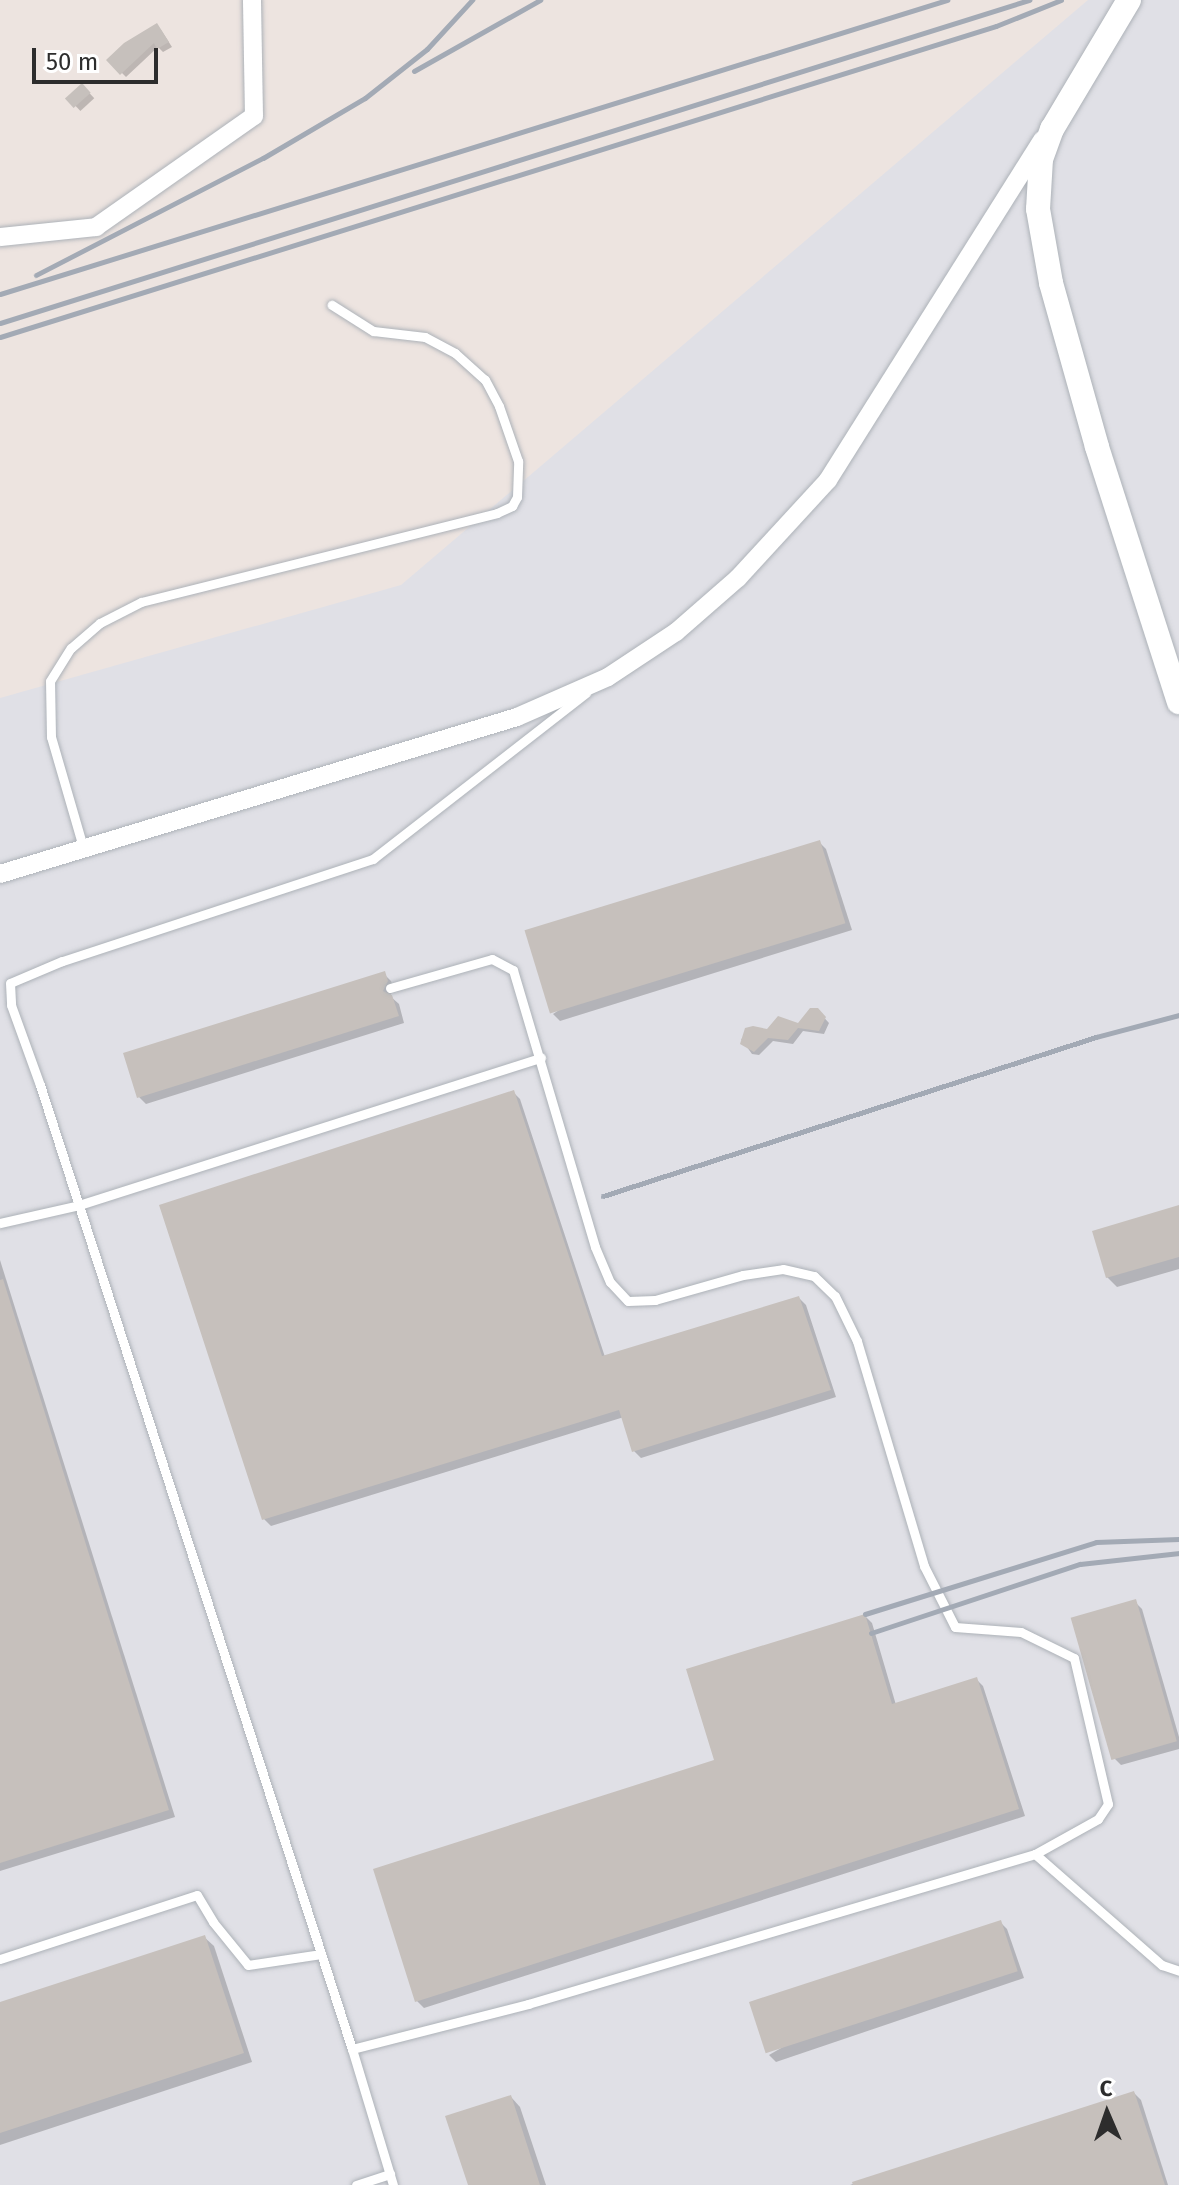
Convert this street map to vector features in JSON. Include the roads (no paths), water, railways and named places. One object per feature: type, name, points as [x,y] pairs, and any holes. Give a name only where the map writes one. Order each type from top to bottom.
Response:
[{"type":"main road","points":[[1129,0],[1064,104],[1041,159],[1038,209],[1051,283],[1097,447],[1179,702]]},
{"type":"street","points":[[0,237],[96,227],[254,116],[252,0]]},
{"type":"street","points":[[0,874],[517,717],[608,677],[676,632],[738,578],[828,480],[1064,104]]},
{"type":"lane","points":[[83,847],[51,737],[50,681],[71,648],[100,623],[141,602],[497,513],[512,506],[517,497],[518,461],[499,406],[485,380],[455,353],[425,337],[373,331],[332,305]]},
{"type":"lane","points":[[393,2185],[352,2049],[79,1205],[11,1005],[10,983],[62,961],[373,859],[608,677]]},
{"type":"lane","points":[[352,2049],[528,2004],[1035,1854],[1098,1819],[1108,1804],[1074,1658],[1021,1632],[955,1627],[924,1566],[857,1341],[835,1296],[814,1276],[783,1269],[743,1275],[655,1300],[628,1301],[610,1282],[595,1247],[513,970],[492,959],[390,988]]},
{"type":"lane","points":[[0,1223],[79,1205],[541,1058]]},
{"type":"lane","points":[[1035,1854],[1162,1965],[1179,1971]]},
{"type":"lane","points":[[0,1959],[197,1895],[213,1922],[248,1965],[321,1954]]},
{"type":"lane","points":[[356,2185],[390,2174]]},
{"type":"railway","points":[[36,275],[263,158],[365,98],[427,49],[472,0]]},
{"type":"railway","points":[[414,71],[540,0]]},
{"type":"railway","points":[[0,294],[947,0]]},
{"type":"railway","points":[[0,323],[1029,0]]},
{"type":"railway","points":[[0,337],[996,26],[1061,0]]},
{"type":"railway","points":[[603,1196],[1096,1037],[1179,1015]]},
{"type":"railway","points":[[865,1614],[1096,1542],[1179,1539]]},
{"type":"railway","points":[[871,1633],[1080,1564],[1179,1553]]}]
